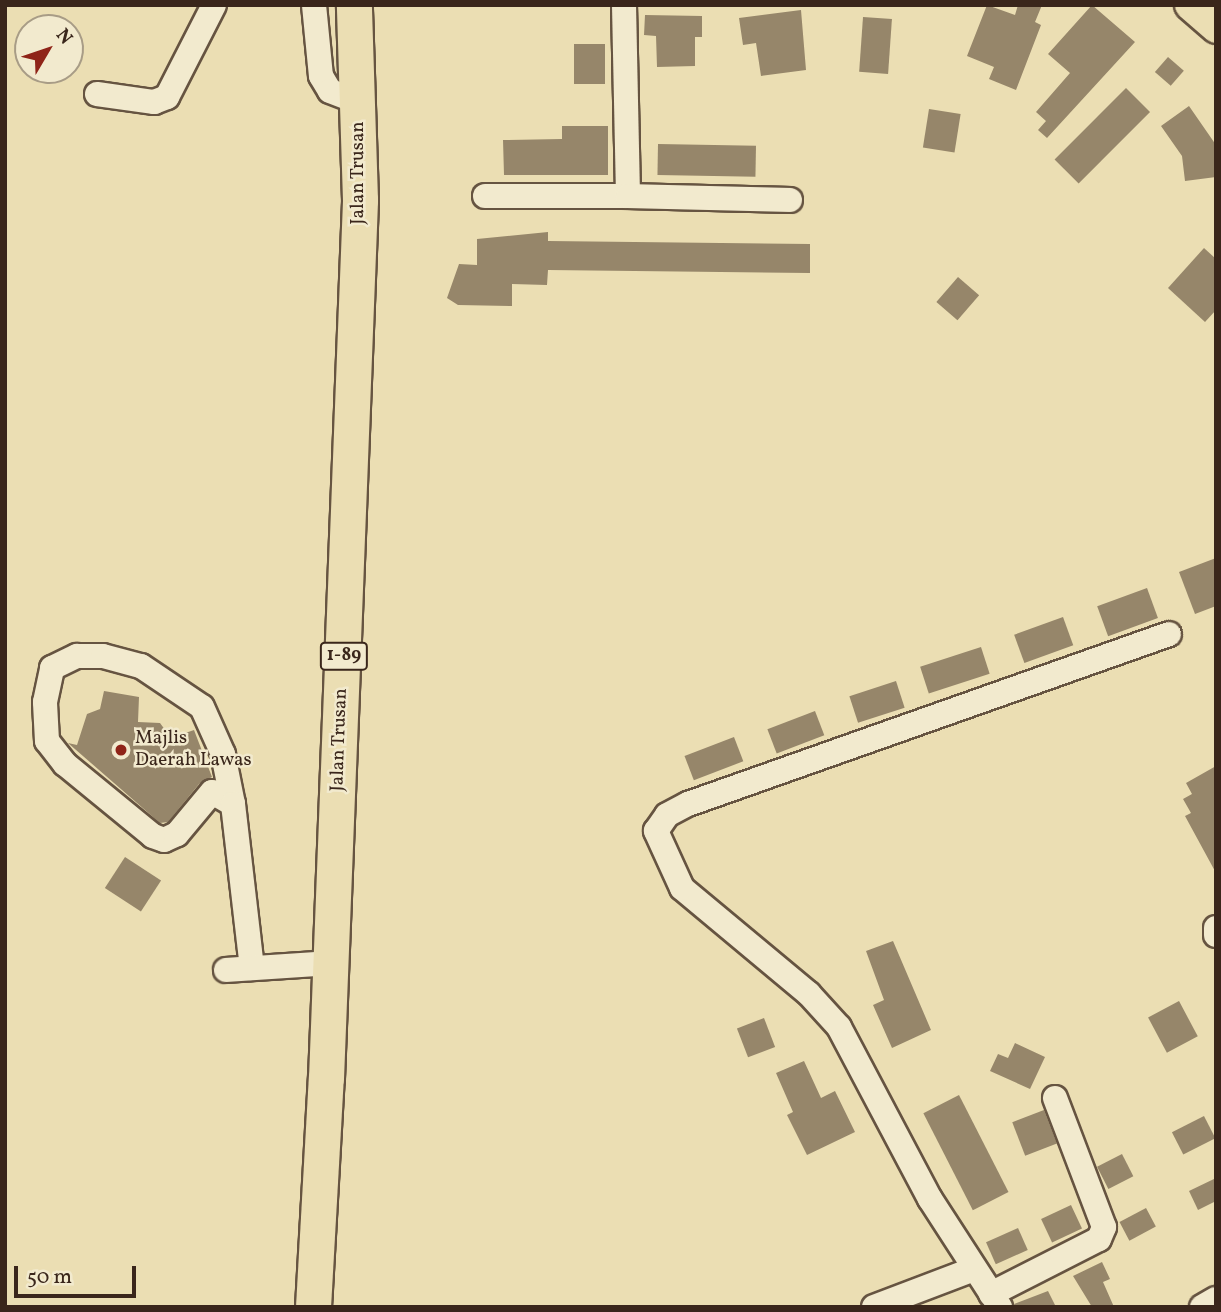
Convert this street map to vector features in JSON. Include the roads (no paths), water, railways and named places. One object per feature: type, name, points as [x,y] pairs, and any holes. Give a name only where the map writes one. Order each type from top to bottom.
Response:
[{"type":"highway","name":"Jalan Trusan","points":[[313,1307],[331,962],[360,214],[354,5]]},
{"type":"main road","points":[[1191,5],[1216,28]]},
{"type":"street","points":[[97,94],[154,102],[167,97],[214,5]]},
{"type":"street","points":[[314,5],[321,76],[330,91],[358,102]]},
{"type":"street","points":[[624,5],[628,196]]},
{"type":"street","points":[[485,196],[628,196],[790,201]]},
{"type":"street","points":[[1055,1098],[1104,1227],[1099,1239],[995,1301],[930,1199],[839,1027],[809,993],[682,888],[656,831],[667,815],[688,804],[1168,634]]},
{"type":"street","points":[[222,798],[177,834],[164,840],[153,836],[65,764],[47,740],[45,702],[52,668],[77,656],[103,656],[141,666],[173,684],[202,707],[223,754],[222,798],[252,968]]},
{"type":"street","points":[[1216,928],[1216,934]]},
{"type":"street","points":[[226,970],[331,962]]},
{"type":"street","points":[[874,1307],[974,1269]]},
{"type":"street","points":[[1202,1307],[1216,1298]]},
{"type":"place","name":"Majlis Daerah Lawas","points":[[121,750]]}]
